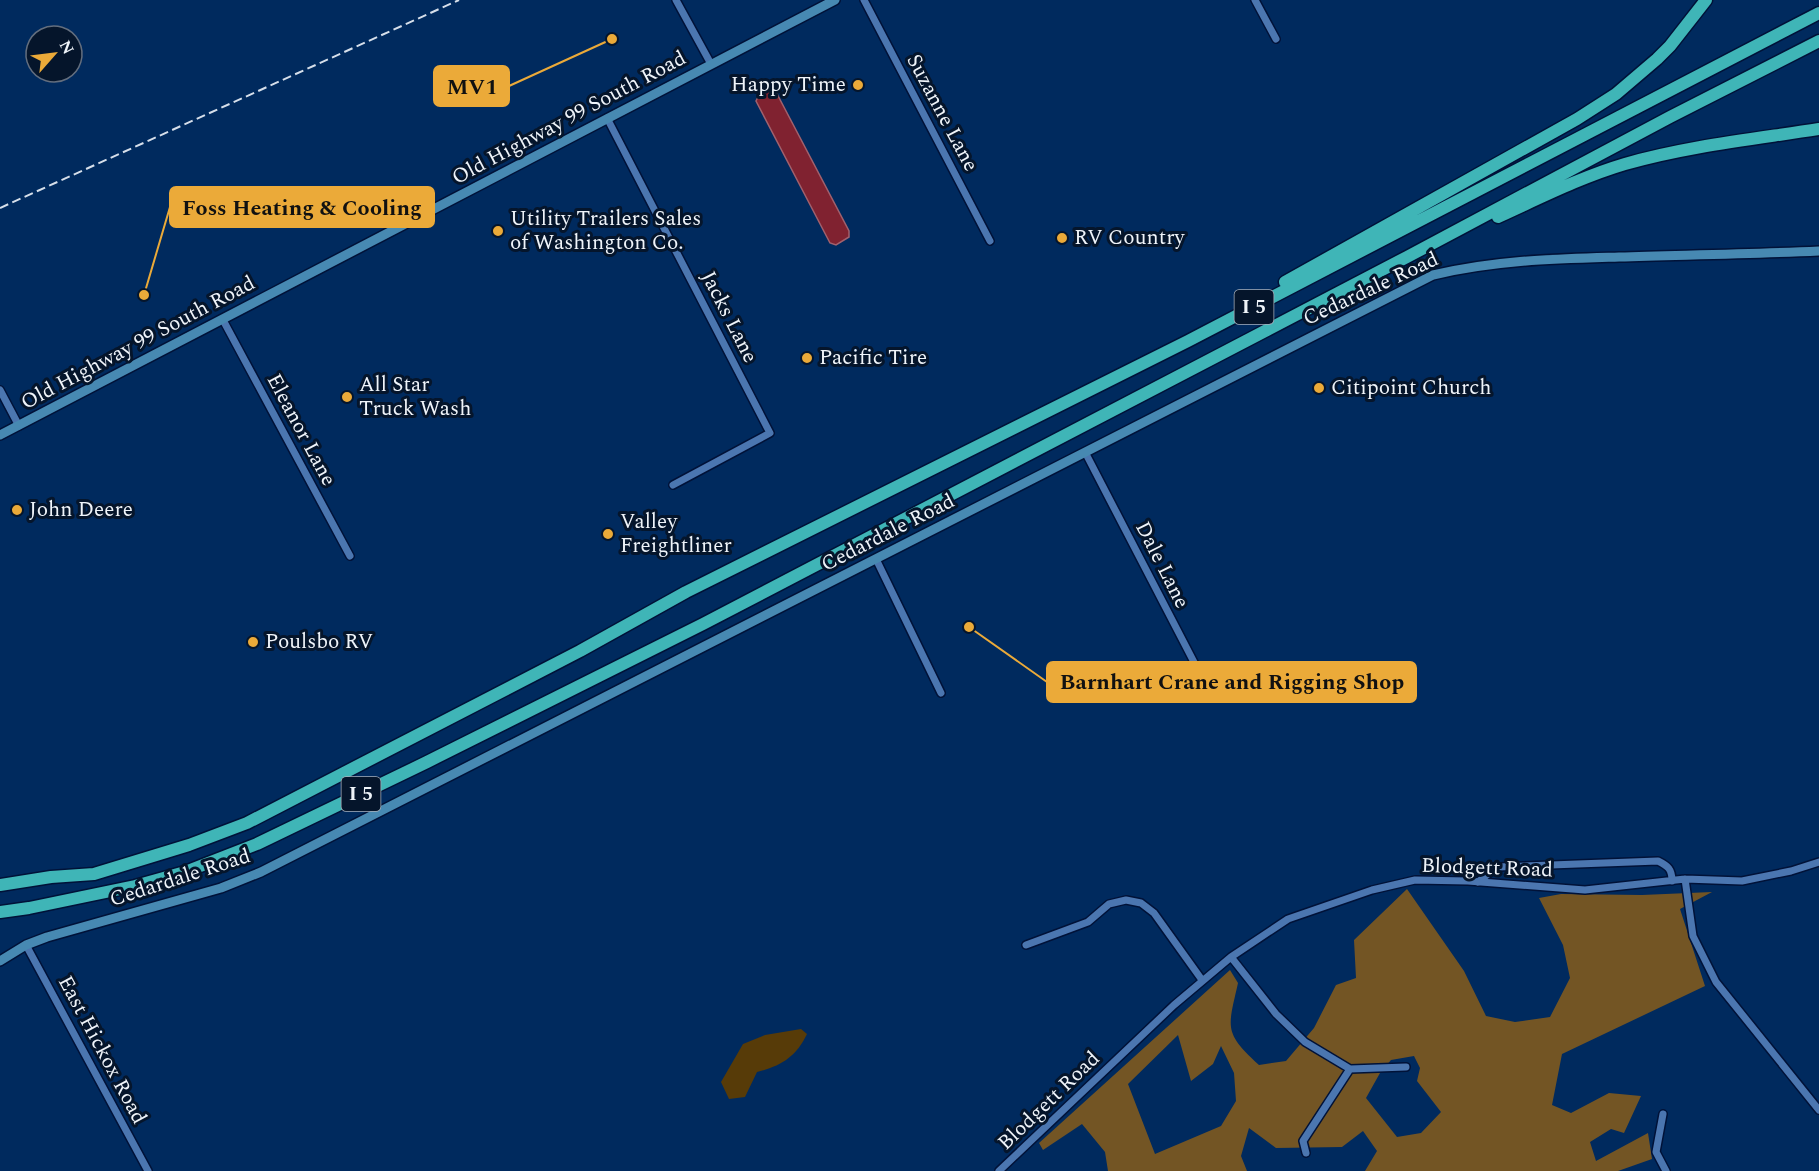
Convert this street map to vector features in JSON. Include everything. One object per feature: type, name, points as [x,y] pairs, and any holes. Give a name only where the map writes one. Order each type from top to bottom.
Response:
[{"type":"highway","points":[[1188,341],[1261,295],[1592,111],[1657,59],[1706,0]]},
{"type":"highway","name":"I 5","points":[[0,885],[51,877],[94,874],[182,847],[247,823],[549,667],[686,592],[1188,341],[1819,13]]},
{"type":"highway","name":"I 5","points":[[0,912],[29,908],[157,880],[207,864],[257,844],[703,624],[1819,41]]},
{"type":"highway","points":[[1407,257],[1546,195],[1617,167],[1676,153],[1819,129]]},
{"type":"street","points":[[676,0],[711,64]]},
{"type":"street","name":"Old Highway 99 South Road","points":[[0,435],[835,0]]},
{"type":"street","name":"Suzanne Lane","points":[[864,0],[990,241]]},
{"type":"street","points":[[1256,0],[1276,39]]},
{"type":"street","name":"Jacks Lane","points":[[607,118],[770,433],[673,485]]},
{"type":"street","name":"Cedardale Road","points":[[0,961],[26,945],[47,937],[221,888],[261,872],[1433,275],[1472,266],[1521,260],[1819,251]]},
{"type":"street","name":"Eleanor Lane","points":[[223,320],[350,556]]},
{"type":"street","points":[[0,390],[19,426]]},
{"type":"street","name":"Dale Lane","points":[[1085,452],[1210,693]]},
{"type":"street","points":[[876,559],[941,693]]},
{"type":"street","points":[[1478,882],[1497,867],[1658,861],[1667,865],[1672,873],[1672,881]]},
{"type":"street","name":"Blodgett Road","points":[[999,1171],[1202,980],[1231,957],[1288,919],[1372,890],[1415,880],[1584,890],[1685,879],[1742,881],[1791,871],[1819,862]]},
{"type":"street","points":[[1685,879],[1694,936],[1716,982],[1819,1110]]},
{"type":"street","points":[[1026,945],[1088,922],[1109,904],[1126,900],[1141,903],[1154,913],[1202,980]]},
{"type":"street","name":"East Hickox Road","points":[[26,945],[148,1171]]},
{"type":"street","points":[[1231,957],[1276,1014],[1305,1042],[1350,1069],[1406,1067]]},
{"type":"street","points":[[1306,1153],[1303,1140],[1350,1069]]},
{"type":"street","points":[[1663,1114],[1656,1152],[1666,1171]]},
{"type":"shaded area","points":[[770,88],[776,92],[849,231],[849,237],[836,245],[830,243],[756,101],[759,95]]},
{"type":"shaded area","points":[[1407,889],[1464,971],[1486,1016],[1515,1022],[1550,1017],[1570,978],[1563,945],[1539,898],[1561,894],[1642,895],[1712,892],[1680,909],[1705,986],[1562,1054],[1552,1105],[1571,1113],[1609,1093],[1641,1096],[1624,1133],[1611,1129],[1590,1142],[1596,1161],[1648,1133],[1652,1159],[1618,1171],[1365,1171],[1377,1151],[1363,1131],[1342,1147],[1276,1148],[1249,1128],[1241,1156],[1247,1171],[1108,1171],[1105,1152],[1082,1124],[1043,1150],[1039,1143],[1230,970],[1238,983],[1231,1028],[1239,1045],[1259,1065],[1286,1061],[1314,1028],[1336,985],[1356,978],[1354,940]],"holes":[[[1178,1035],[1191,1081],[1213,1064],[1221,1046],[1234,1073],[1236,1101],[1221,1126],[1155,1154],[1128,1084]],[[1414,1056],[1420,1068],[1417,1081],[1441,1112],[1421,1133],[1397,1137],[1366,1098],[1380,1073],[1391,1060]]]},
{"type":"shaded area","points":[[801,1029],[807,1034],[793,1055],[773,1067],[757,1072],[745,1097],[729,1099],[721,1082],[743,1044],[765,1035]]},
{"type":"railway","points":[[0,208],[459,0]]},
{"type":"place","name":"MV1","points":[[612,39]]},
{"type":"place","name":"Happy Time","points":[[858,85]]},
{"type":"place","name":"Utility Trailers Sales of Washington Co.","points":[[498,231]]},
{"type":"place","name":"RV Country","points":[[1062,238]]},
{"type":"place","name":"Foss Heating & Cooling","points":[[144,295]]},
{"type":"place","name":"Pacific Tire","points":[[807,358]]},
{"type":"place","name":"Citipoint Church","points":[[1319,388]]},
{"type":"place","name":"All Star Truck Wash","points":[[347,397]]},
{"type":"place","name":"John Deere","points":[[17,510]]},
{"type":"place","name":"Valley Freightliner","points":[[608,534]]},
{"type":"place","name":"Barnhart Crane and Rigging Shop","points":[[969,627]]},
{"type":"place","name":"Poulsbo RV","points":[[253,642]]}]
